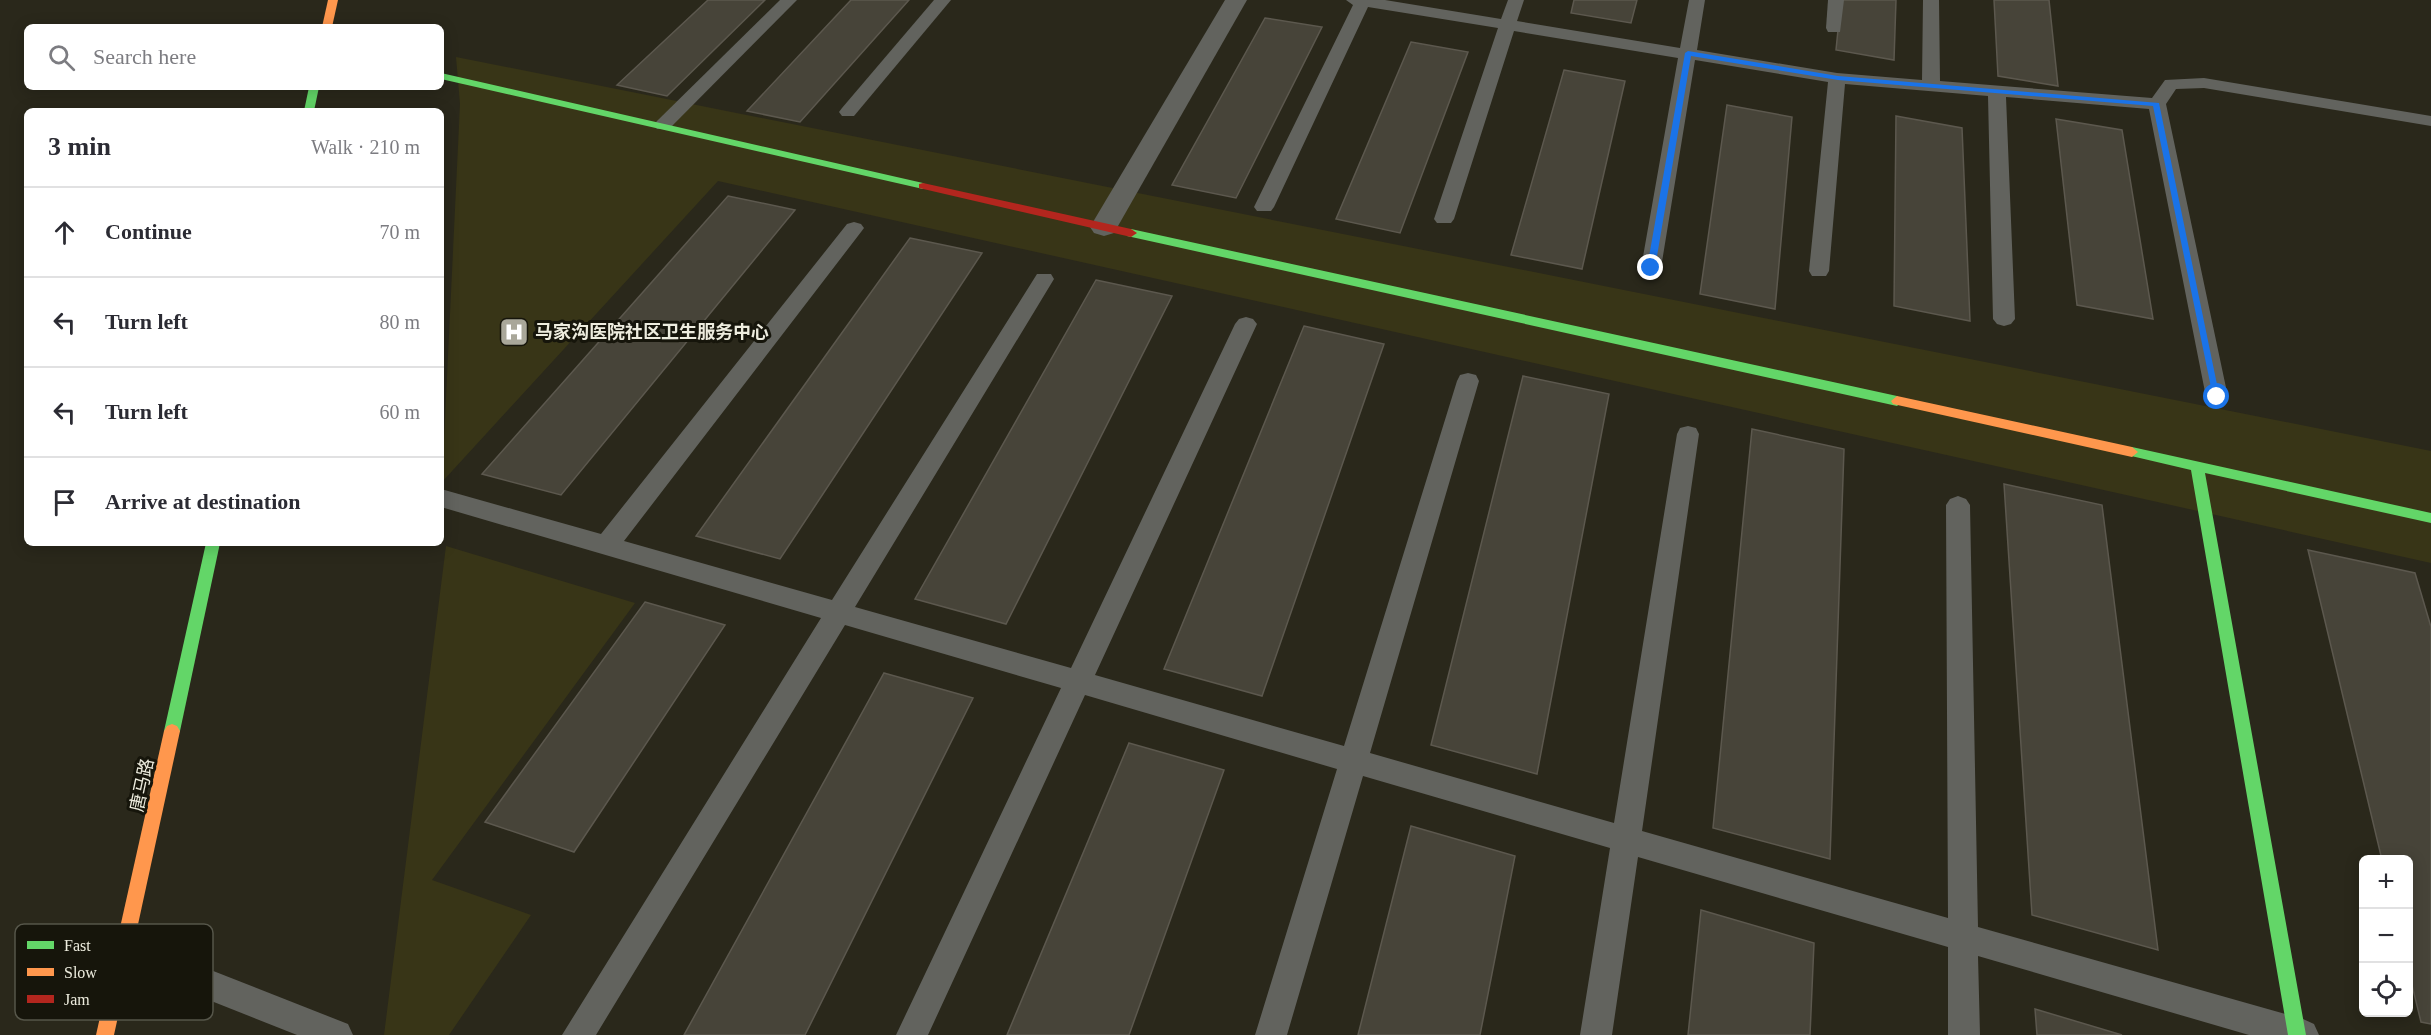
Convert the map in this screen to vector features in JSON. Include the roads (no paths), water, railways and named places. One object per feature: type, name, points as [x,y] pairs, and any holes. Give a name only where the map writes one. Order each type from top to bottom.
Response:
[{"type":"street","points":[[328,24],[333,0]]},
{"type":"street","points":[[1104,227],[1236,0]]},
{"type":"street","points":[[444,77],[1104,227],[2431,518]]},
{"type":"street","points":[[310,108],[313,90]]},
{"type":"street","points":[[2197,467],[2299,1034]]},
{"type":"street","name":"唐马路","points":[[130,924],[212,546]]},
{"type":"street","name":"唐马路","points":[[105,1035],[108,1020]]},
{"type":"lane","points":[[663,125],[789,0]]},
{"type":"lane","points":[[848,112],[943,0]]},
{"type":"lane","points":[[1264,207],[1360,0],[1838,78],[2157,104]]},
{"type":"lane","points":[[1444,219],[1516,0]]},
{"type":"lane","points":[[1651,268],[1697,0]]},
{"type":"lane","points":[[1834,28],[1836,0]]},
{"type":"lane","points":[[1931,0],[1931,84]]},
{"type":"lane","points":[[1819,271],[1838,78]]},
{"type":"lane","points":[[2217,397],[2157,104],[2171,84],[2204,83],[2431,121]]},
{"type":"lane","points":[[1997,90],[2004,319]]},
{"type":"lane","points":[[606,546],[854,228]]},
{"type":"lane","points":[[578,1035],[1044,279]]},
{"type":"lane","points":[[912,1035],[1246,324]]},
{"type":"lane","points":[[1271,1035],[1468,381]]},
{"type":"lane","points":[[1596,1035],[1688,434]]},
{"type":"lane","points":[[444,499],[2299,1034]]},
{"type":"lane","points":[[1958,505],[1964,1035]]},
{"type":"lane","points":[[213,986],[337,1035]]},
{"type":"place","name":"马家沟医院社区卫生服务中心","points":[[514,332]]}]
